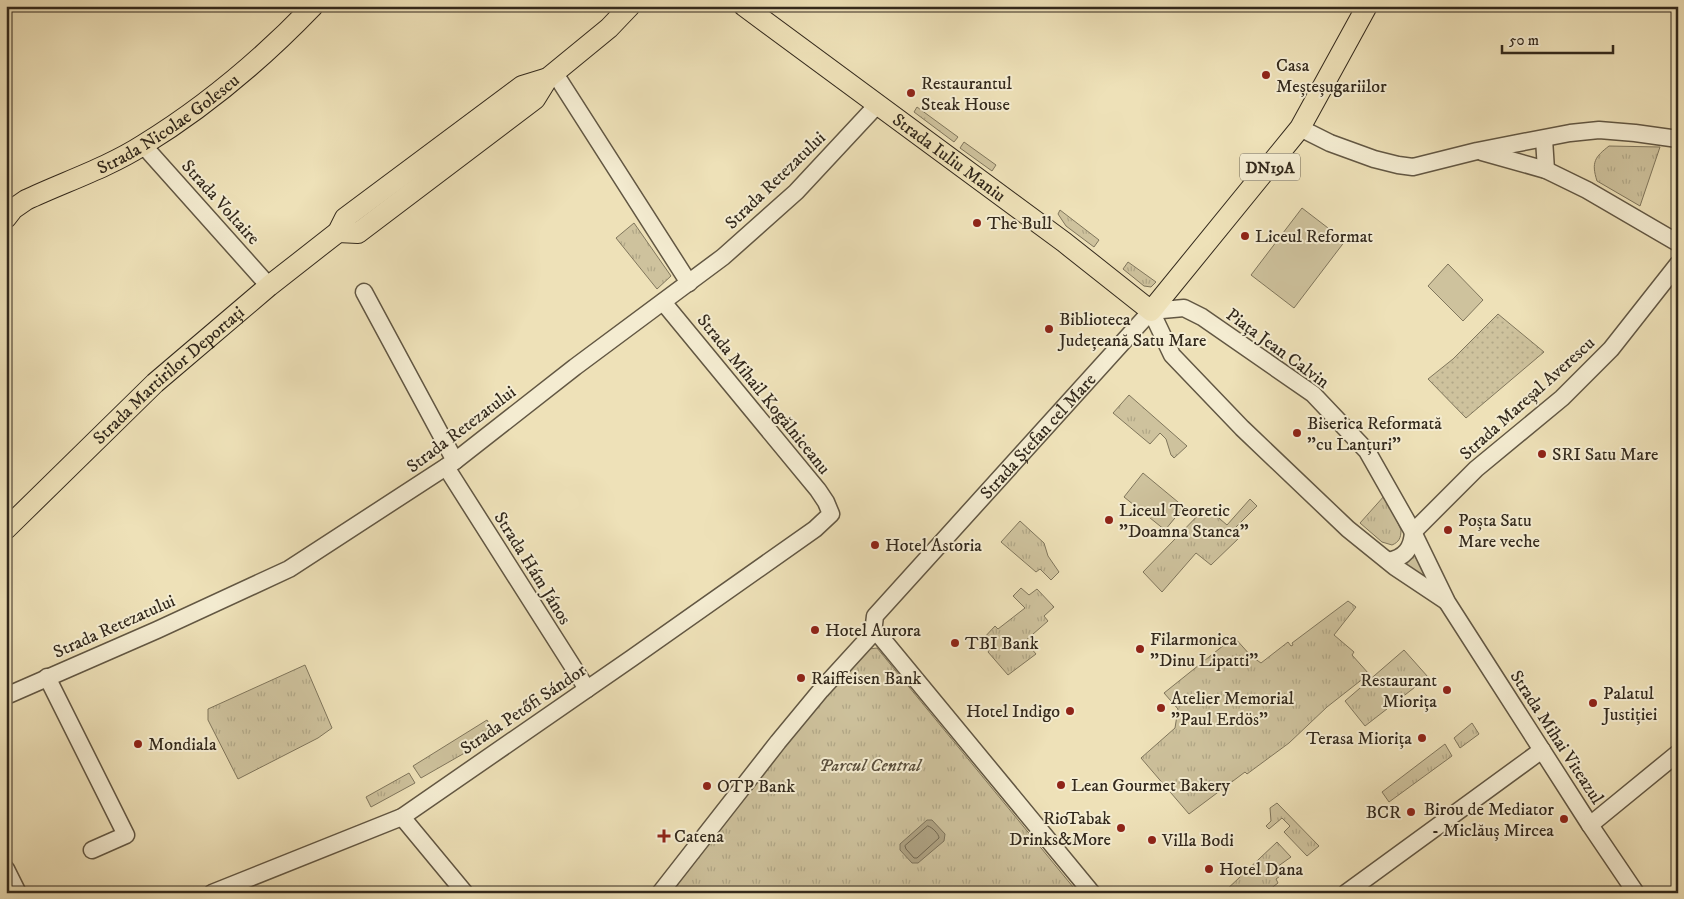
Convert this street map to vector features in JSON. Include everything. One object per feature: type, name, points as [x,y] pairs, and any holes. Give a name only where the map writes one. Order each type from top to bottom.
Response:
[{"type":"main road","name":"Strada Nicolae Golescu","points":[[8,210],[143,145],[165,132],[244,72],[313,6]]},
{"type":"main road","name":"Strada Martirilor Deportați","points":[[6,529],[155,383],[269,286],[338,232],[358,233],[535,99],[551,75],[609,28],[630,6]]},
{"type":"main road","name":"Strada Iuliu Maniu","points":[[744,6],[1064,242],[1151,311]]},
{"type":"main road","name":"Strada Ștefan cel Mare","points":[[1151,311],[1300,128],[1367,6]]},
{"type":"street","points":[[551,75],[689,283]]},
{"type":"street","name":"Strada Retezatului","points":[[6,696],[157,630],[289,568],[450,464],[575,367],[723,258],[796,192],[878,104]]},
{"type":"street","points":[[1300,128],[1330,143],[1398,165],[1413,167],[1477,151],[1570,133],[1599,130],[1678,139]]},
{"type":"street","points":[[1544,138],[1546,170]]},
{"type":"street","name":"Strada Voltaire","points":[[143,145],[269,286]]},
{"type":"street","points":[[1477,151],[1546,170],[1587,190],[1678,243]]},
{"type":"street","name":"Strada Mareșal Averescu","points":[[1413,532],[1476,469],[1562,398],[1611,349],[1678,264]]},
{"type":"street","name":"Strada Hám János","points":[[364,292],[450,464],[586,689]]},
{"type":"street","name":"Strada Mihail Kogălniceanu","points":[[663,302],[818,490],[831,514]]},
{"type":"street","name":"Piața Jean Calvin","points":[[1151,311],[1176,308],[1189,310],[1313,394],[1367,451],[1413,532]]},
{"type":"street","points":[[1151,311],[1172,355],[1184,369],[1242,428],[1348,529],[1391,564],[1405,554],[1410,546],[1413,532]]},
{"type":"street","name":"Strada Ștefan cel Mare","points":[[873,633],[875,616],[1151,311]]},
{"type":"street","name":"Strada Petőfi Sándor","points":[[212,893],[402,817],[822,525],[831,514]]},
{"type":"street","name":"Strada Mihai Viteazul","points":[[1413,532],[1447,602],[1590,825],[1636,893]]},
{"type":"street","name":"Strada Mihai Viteazul","points":[[1391,564],[1447,602]]},
{"type":"street","points":[[660,893],[778,742],[821,690],[873,633],[880,636],[1092,893]]},
{"type":"street","points":[[48,677],[126,835],[92,850]]},
{"type":"street","points":[[1346,893],[1542,750]]},
{"type":"street","points":[[1590,825],[1678,753]]},
{"type":"street","points":[[402,817],[465,893]]},
{"type":"street","points":[[6,869],[18,893]]},
{"type":"green space","points":[[917,107],[958,137],[954,142],[914,112]]},
{"type":"green space","points":[[964,142],[996,165],[992,171],[960,148]]},
{"type":"green space","points":[[1609,146],[1660,147],[1640,206],[1597,181],[1594,164],[1600,153]]},
{"type":"green space","points":[[1302,208],[1345,241],[1294,308],[1251,275]]},
{"type":"green space","points":[[1060,210],[1099,240],[1094,247],[1066,226],[1058,214]]},
{"type":"green space","points":[[634,223],[671,276],[657,289],[616,238]]},
{"type":"green space","points":[[1128,262],[1156,282],[1151,287],[1144,286],[1123,269]]},
{"type":"green space","points":[[1448,264],[1483,300],[1463,321],[1428,286]]},
{"type":"green space","points":[[1498,314],[1544,352],[1466,418],[1428,379],[1453,359]]},
{"type":"green space","points":[[1129,395],[1187,446],[1174,458],[1171,455],[1166,439],[1160,433],[1150,444],[1113,413]]},
{"type":"green space","points":[[1143,473],[1184,507],[1165,530],[1124,497]]},
{"type":"green space","points":[[1385,495],[1401,530],[1399,539],[1392,545],[1382,542],[1360,523]]},
{"type":"green space","points":[[1250,499],[1257,506],[1233,530],[1240,537],[1211,565],[1196,553],[1162,592],[1143,572],[1206,507],[1227,525]]},
{"type":"green space","points":[[1020,521],[1044,543],[1048,556],[1059,572],[1051,580],[1040,569],[1036,572],[1001,542]]},
{"type":"green space","points":[[1415,555],[1435,588],[1405,567],[1411,557]]},
{"type":"green space","points":[[1021,588],[1029,595],[1037,589],[1054,607],[1044,616],[1048,621],[1025,641],[1036,654],[1008,675],[988,652],[990,649],[982,640],[995,626],[998,629],[1025,608],[1013,596]]},
{"type":"green space","points":[[1348,601],[1356,607],[1334,635],[1354,652],[1352,655],[1369,674],[1327,707],[1289,743],[1247,774],[1245,772],[1189,814],[1141,758],[1175,728],[1178,709],[1164,693],[1234,637],[1251,656],[1261,663],[1288,642],[1291,646],[1293,645],[1292,643]]},
{"type":"green space","name":"Parcul Central","points":[[877,648],[1078,893],[670,893],[861,650]]},
{"type":"green space","points":[[1404,650],[1428,677],[1365,726],[1345,701]]},
{"type":"green space","points":[[305,665],[332,728],[318,738],[238,779],[208,720],[208,709]]},
{"type":"green space","points":[[487,720],[496,735],[421,778],[413,766]]},
{"type":"green space","points":[[1472,723],[1479,734],[1460,748],[1454,738]]},
{"type":"green space","points":[[1445,744],[1452,756],[1389,802],[1382,792]]},
{"type":"green space","points":[[409,773],[415,783],[371,807],[366,797]]},
{"type":"green space","points":[[1277,803],[1319,846],[1307,856],[1284,832],[1290,826],[1282,818],[1269,829],[1266,826],[1271,821],[1270,808]]},
{"type":"green space","points":[[1277,842],[1291,857],[1277,867],[1283,874],[1276,879],[1278,883],[1265,893],[1223,893]]},
{"type":"water","points":[[927,820],[932,820],[945,834],[944,841],[918,863],[912,863],[900,850],[900,844]]},
{"type":"place","name":"Casa Meșteșugariilor","points":[[1266,75]]},
{"type":"place","name":"Restaurantul Steak House","points":[[911,93]]},
{"type":"place","name":"The Bull","points":[[977,223]]},
{"type":"place","name":"Liceul Reformat","points":[[1245,236]]},
{"type":"place","name":"Biblioteca Judeţeană Satu Mare","points":[[1049,329]]},
{"type":"place","name":"Biserica Reformată \"cu Lanțuri\"","points":[[1297,433]]},
{"type":"place","name":"SRI Satu Mare","points":[[1542,454]]},
{"type":"place","name":"Liceul Teoretic \"Doamna Stanca\"","points":[[1109,520]]},
{"type":"place","name":"Poșta Satu Mare veche","points":[[1448,530]]},
{"type":"place","name":"Hotel Astoria","points":[[875,545]]},
{"type":"place","name":"Hotel Aurora","points":[[815,630]]},
{"type":"place","name":"TBI Bank","points":[[955,643]]},
{"type":"place","name":"Filarmonica \"Dinu Lipatti\"","points":[[1140,649]]},
{"type":"place","name":"Raiffeisen Bank","points":[[801,678]]},
{"type":"place","name":"Restaurant Miorița","points":[[1447,690]]},
{"type":"place","name":"Palatul Justiției","points":[[1593,703]]},
{"type":"place","name":"Atelier Memorial \"Paul Erdös\"","points":[[1161,708]]},
{"type":"place","name":"Hotel Indigo","points":[[1070,711]]},
{"type":"place","name":"Terasa Miorița","points":[[1422,738]]},
{"type":"place","name":"Mondiala","points":[[138,744]]},
{"type":"place","name":"Lean Gourmet Bakery","points":[[1061,785]]},
{"type":"place","name":"OTP Bank","points":[[707,786]]},
{"type":"place","name":"BCR","points":[[1411,812]]},
{"type":"place","name":"Birou de Mediator - Miclăuș Mircea","points":[[1564,819]]},
{"type":"place","name":"RioTabak Drinks&More","points":[[1121,828]]},
{"type":"place","name":"Catena","points":[[664,836]]},
{"type":"place","name":"Villa Bodi","points":[[1152,840]]},
{"type":"place","name":"Hotel Dana","points":[[1209,869]]}]
